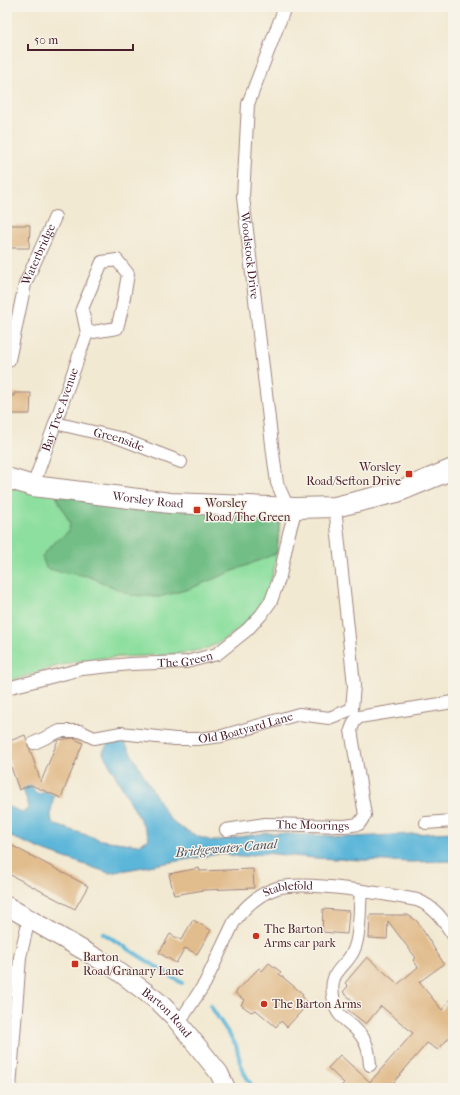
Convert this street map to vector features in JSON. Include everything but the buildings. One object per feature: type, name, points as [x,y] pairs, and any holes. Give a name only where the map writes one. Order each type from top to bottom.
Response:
[{"type":"main road","name":"Worsley Road","points":[[7,478],[33,486],[170,503],[292,508],[335,507],[397,492],[453,469]]},
{"type":"main road","name":"Barton Road","points":[[7,906],[114,968],[141,987],[160,1003],[179,1023],[219,1073],[226,1088]]},
{"type":"street","name":"Woodstock Drive","points":[[285,7],[248,104],[243,197],[277,483],[292,508]]},
{"type":"street","name":"Waterbridge","points":[[7,362],[9,360],[25,284],[55,217]]},
{"type":"street","points":[[117,260],[128,274],[122,309],[116,328],[87,333],[82,309],[102,262],[117,260]]},
{"type":"street","name":"Bay Tree Avenue","points":[[33,486],[87,333]]},
{"type":"street","name":"Greenside","points":[[55,423],[119,438],[181,462]]},
{"type":"street","name":"Old Boatyard Lane","points":[[34,743],[60,731],[80,731],[94,738],[121,733],[175,739],[198,739],[222,736],[299,714],[329,718],[352,709],[354,685],[335,507]]},
{"type":"street","name":"The Green","points":[[7,688],[82,669],[130,664],[186,662],[217,654],[247,630],[261,615],[271,601],[280,576],[289,533],[292,508]]},
{"type":"street","name":"The Moorings","points":[[226,830],[265,824],[345,826],[359,824],[365,815],[351,730],[354,722],[359,717],[378,713],[453,702]]},
{"type":"street","points":[[426,823],[453,821]]},
{"type":"street","name":"Stablefold","points":[[179,1023],[204,983],[234,922],[252,901],[277,888],[288,886],[311,886],[412,899],[428,904],[436,911],[453,935]]},
{"type":"street","points":[[361,892],[356,946],[354,951],[336,971],[332,993],[340,1016],[355,1029],[364,1041],[368,1049],[370,1065]]},
{"type":"street","points":[[9,1084],[20,957],[29,919]]},
{"type":"green space","points":[[7,485],[280,517],[279,536],[273,574],[267,592],[257,610],[241,627],[223,641],[213,646],[175,654],[101,658],[76,662],[56,666],[7,682]]},
{"type":"green space","points":[[56,496],[280,517],[277,553],[189,589],[159,597],[131,595],[88,576],[60,572],[46,568],[42,556],[54,543],[68,532],[70,523]]},
{"type":"water","name":"Bridgewater Canal","points":[[121,736],[167,815],[176,825],[199,837],[212,841],[266,833],[354,837],[453,832],[453,861],[411,862],[314,858],[265,853],[240,857],[223,853],[109,873],[48,852],[7,835],[7,806],[22,812],[28,809],[29,806],[7,743],[35,792],[40,794],[45,791],[66,738],[76,742],[54,795],[51,816],[53,824],[101,840],[139,845],[149,839],[148,834],[103,753],[112,741]]},
{"type":"waterway","points":[[7,885],[11,886]]},
{"type":"waterway","points":[[103,933],[182,983]]},
{"type":"waterway","points":[[210,1005],[236,1045],[242,1069],[253,1088]]},
{"type":"place","name":"Worsley Road/Sefton Drive","points":[[409,474]]},
{"type":"place","name":"Worsley Road/The Green","points":[[197,510]]},
{"type":"place","name":"The Barton Arms car park","points":[[256,936]]},
{"type":"place","name":"Barton Road/Granary Lane","points":[[75,964]]},
{"type":"place","name":"The Barton Arms","points":[[264,1004]]}]
